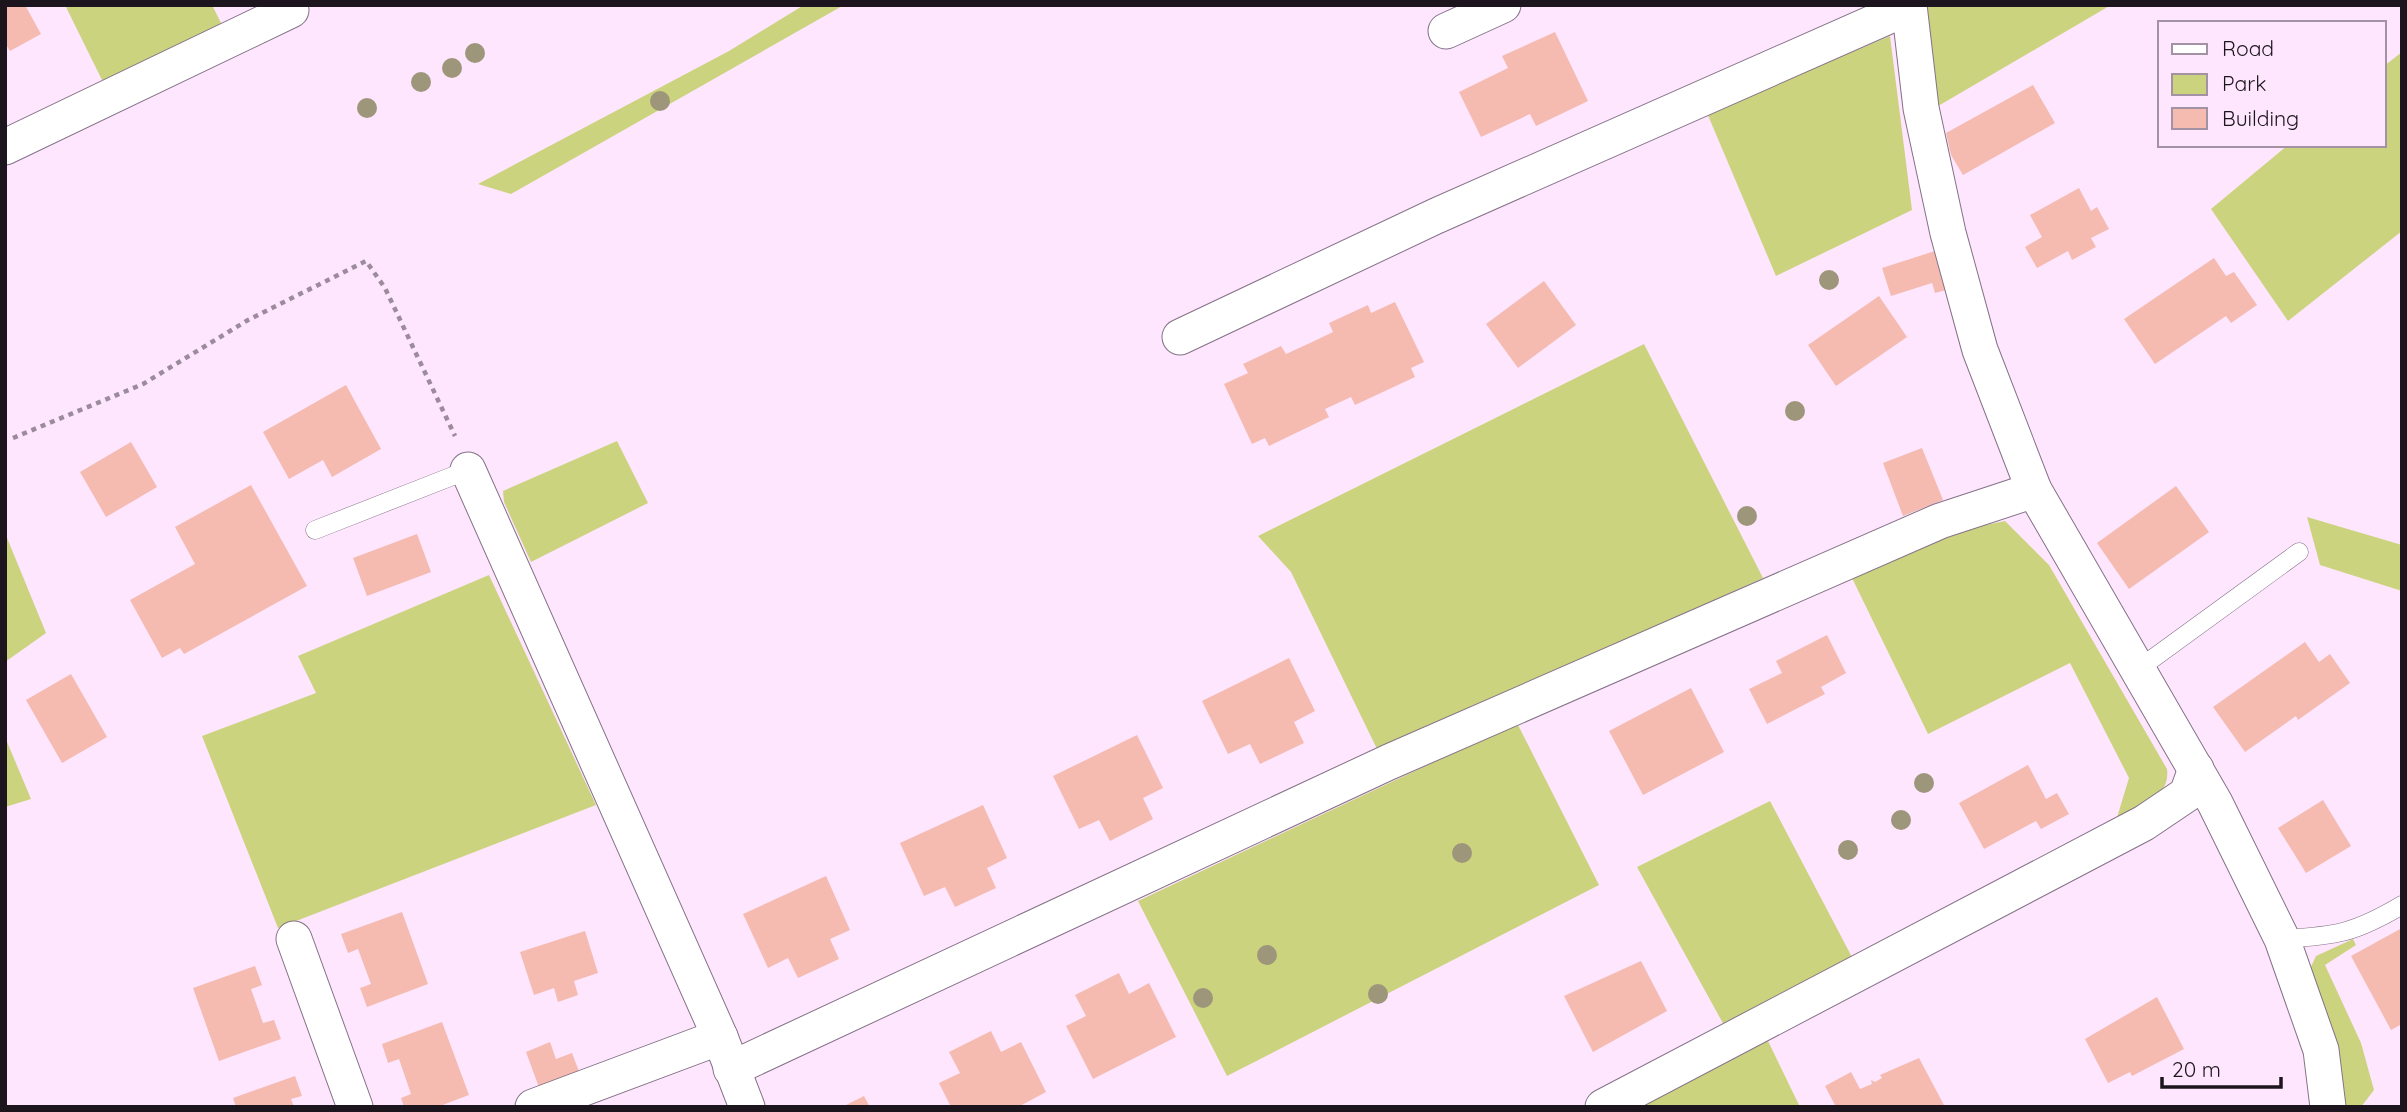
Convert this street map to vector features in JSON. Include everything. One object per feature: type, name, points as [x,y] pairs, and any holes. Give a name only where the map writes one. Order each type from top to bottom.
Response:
[{"type":"street","points":[[1446,31],[1503,5]]},
{"type":"street","points":[[1180,337],[1436,216],[1909,6],[1921,108],[1948,233],[1980,349],[2034,490],[2196,769],[2282,939],[2321,1050],[2328,1107]]},
{"type":"street","points":[[5,147],[292,9]]},
{"type":"street","points":[[468,470],[747,1107]]},
{"type":"street","points":[[533,1107],[725,1053],[1940,521],[2034,490]]},
{"type":"street","points":[[1603,1107],[2144,823],[2187,794],[2196,769]]},
{"type":"street","points":[[294,939],[355,1107]]},
{"type":"lane","points":[[314,530],[468,470]]},
{"type":"lane","points":[[2137,670],[2298,552]]},
{"type":"lane","points":[[2282,939],[2336,936],[2376,921],[2402,905]]},
{"type":"path","points":[[13,438],[143,384],[248,320],[366,261],[385,288],[456,438],[468,470]]},
{"type":"green space","points":[[65,5],[212,5],[223,27],[103,82]]},
{"type":"green space","points":[[804,5],[844,5],[511,194],[478,184],[729,51]]},
{"type":"green space","points":[[1924,5],[2111,5],[1933,109]]},
{"type":"green space","points":[[1890,36],[1912,210],[1776,276],[1707,113]]},
{"type":"green space","points":[[2402,52],[2402,231],[2288,321],[2211,209],[2286,147],[2386,147],[2386,64]]},
{"type":"green space","points":[[1644,344],[1763,578],[1379,753],[1291,572],[1258,536]]},
{"type":"green space","points":[[617,441],[648,503],[531,562],[504,502],[503,491]]},
{"type":"green space","points":[[2307,517],[2402,545],[2402,591],[2320,565]]},
{"type":"green space","points":[[2005,521],[2049,565],[2167,769],[2164,788],[2158,795],[2115,824],[2129,778],[2070,663],[1928,734],[1852,578],[1961,530]]},
{"type":"green space","points":[[5,533],[46,633],[5,662]]},
{"type":"green space","points":[[489,575],[596,805],[278,928],[202,736],[316,693],[298,656]]},
{"type":"green space","points":[[1517,723],[1599,885],[1227,1076],[1138,901]]},
{"type":"green space","points":[[5,737],[31,799],[5,807]]},
{"type":"green space","points":[[1770,801],[1854,961],[1725,1027],[1637,867]]},
{"type":"green space","points":[[2353,939],[2356,945],[2325,965],[2361,1043],[2374,1090],[2361,1107],[2341,1107],[2310,969],[2316,956]]},
{"type":"green space","points":[[1768,1041],[1800,1107],[1640,1107]]},
{"type":"building","points":[[5,5],[25,5],[41,34],[10,51],[5,43]]},
{"type":"building","points":[[1555,32],[1588,101],[1536,126],[1530,114],[1481,137],[1459,92],[1508,68],[1502,56]]},
{"type":"building","points":[[2033,85],[2055,123],[1963,175],[1951,155],[1946,133]]},
{"type":"building","points":[[2079,188],[2091,211],[2097,207],[2109,229],[2091,238],[2096,247],[2072,260],[2068,251],[2037,268],[2025,247],[2042,237],[2030,215]]},
{"type":"building","points":[[1935,251],[1946,290],[1935,293],[1932,283],[1891,296],[1882,268]]},
{"type":"building","points":[[2214,258],[2226,276],[2234,272],[2257,305],[2231,323],[2226,316],[2155,364],[2124,319]]},
{"type":"building","points":[[1544,281],[1576,325],[1518,368],[1486,324]]},
{"type":"building","points":[[1879,296],[1907,337],[1836,386],[1808,345]]},
{"type":"building","points":[[1395,302],[1424,362],[1411,368],[1415,377],[1355,405],[1351,397],[1325,409],[1329,417],[1269,446],[1265,438],[1252,444],[1224,384],[1248,373],[1243,364],[1281,346],[1286,354],[1310,343],[1333,332],[1329,323],[1368,305],[1371,313]]},
{"type":"building","points":[[346,385],[381,449],[332,477],[323,460],[289,479],[263,432]]},
{"type":"building","points":[[131,442],[157,487],[106,517],[80,472]]},
{"type":"building","points":[[1922,448],[1943,500],[1903,516],[1883,463]]},
{"type":"building","points":[[251,485],[307,586],[184,654],[180,648],[162,658],[130,600],[195,564],[175,527]]},
{"type":"building","points":[[2176,486],[2209,532],[2129,589],[2097,543]]},
{"type":"building","points":[[417,534],[431,572],[367,596],[353,558]]},
{"type":"building","points":[[1827,635],[1846,673],[1821,687],[1825,694],[1767,724],[1749,689],[1782,673],[1776,661]]},
{"type":"building","points":[[2305,642],[2319,662],[2330,654],[2350,683],[2298,720],[2296,716],[2245,752],[2213,707]]},
{"type":"building","points":[[1289,658],[1315,711],[1294,722],[1304,743],[1260,764],[1250,744],[1228,754],[1202,701]]},
{"type":"building","points":[[71,674],[107,737],[62,763],[26,700]]},
{"type":"building","points":[[1691,688],[1724,752],[1643,795],[1609,731]]},
{"type":"building","points":[[1137,735],[1163,788],[1143,798],[1153,819],[1110,841],[1099,820],[1079,829],[1053,776]]},
{"type":"building","points":[[2028,765],[2046,799],[2057,793],[2069,814],[2041,829],[2036,821],[1984,849],[1959,803]]},
{"type":"building","points":[[2323,800],[2351,846],[2306,873],[2278,828]]},
{"type":"building","points":[[983,805],[1007,858],[987,868],[996,888],[955,907],[945,887],[924,896],[900,843]]},
{"type":"building","points":[[826,876],[850,930],[830,939],[839,959],[798,978],[788,958],[768,968],[743,914]]},
{"type":"building","points":[[402,912],[428,984],[367,1007],[360,988],[371,984],[358,949],[348,953],[341,934]]},
{"type":"building","points":[[2402,928],[2402,1024],[2391,1030],[2351,956]]},
{"type":"building","points":[[585,931],[598,973],[574,981],[578,995],[558,1002],[554,988],[534,995],[520,952]]},
{"type":"building","points":[[1641,961],[1667,1011],[1593,1052],[1564,996]]},
{"type":"building","points":[[255,966],[262,985],[251,989],[263,1023],[274,1020],[281,1039],[219,1061],[193,988]]},
{"type":"building","points":[[1119,973],[1129,994],[1149,983],[1176,1037],[1093,1079],[1066,1026],[1086,1016],[1075,995]]},
{"type":"building","points":[[2157,997],[2184,1049],[2132,1076],[2130,1072],[2108,1083],[2085,1039]]},
{"type":"building","points":[[442,1022],[469,1095],[437,1107],[404,1107],[401,1098],[411,1094],[399,1059],[388,1063],[382,1044]]},
{"type":"building","points":[[991,1031],[1001,1052],[1021,1042],[1046,1092],[1018,1107],[951,1107],[939,1083],[960,1073],[949,1052]]},
{"type":"building","points":[[550,1042],[556,1059],[572,1053],[580,1074],[540,1090],[526,1052]]},
{"type":"building","points":[[1919,1058],[1945,1107],[1836,1107],[1825,1086],[1851,1072],[1860,1089],[1872,1084],[1871,1080],[1875,1082],[1882,1078],[1880,1075]]},
{"type":"building","points":[[295,1076],[302,1096],[291,1099],[294,1107],[236,1107],[233,1098]]},
{"type":"building","points":[[864,1096],[870,1107],[842,1107]]}]
